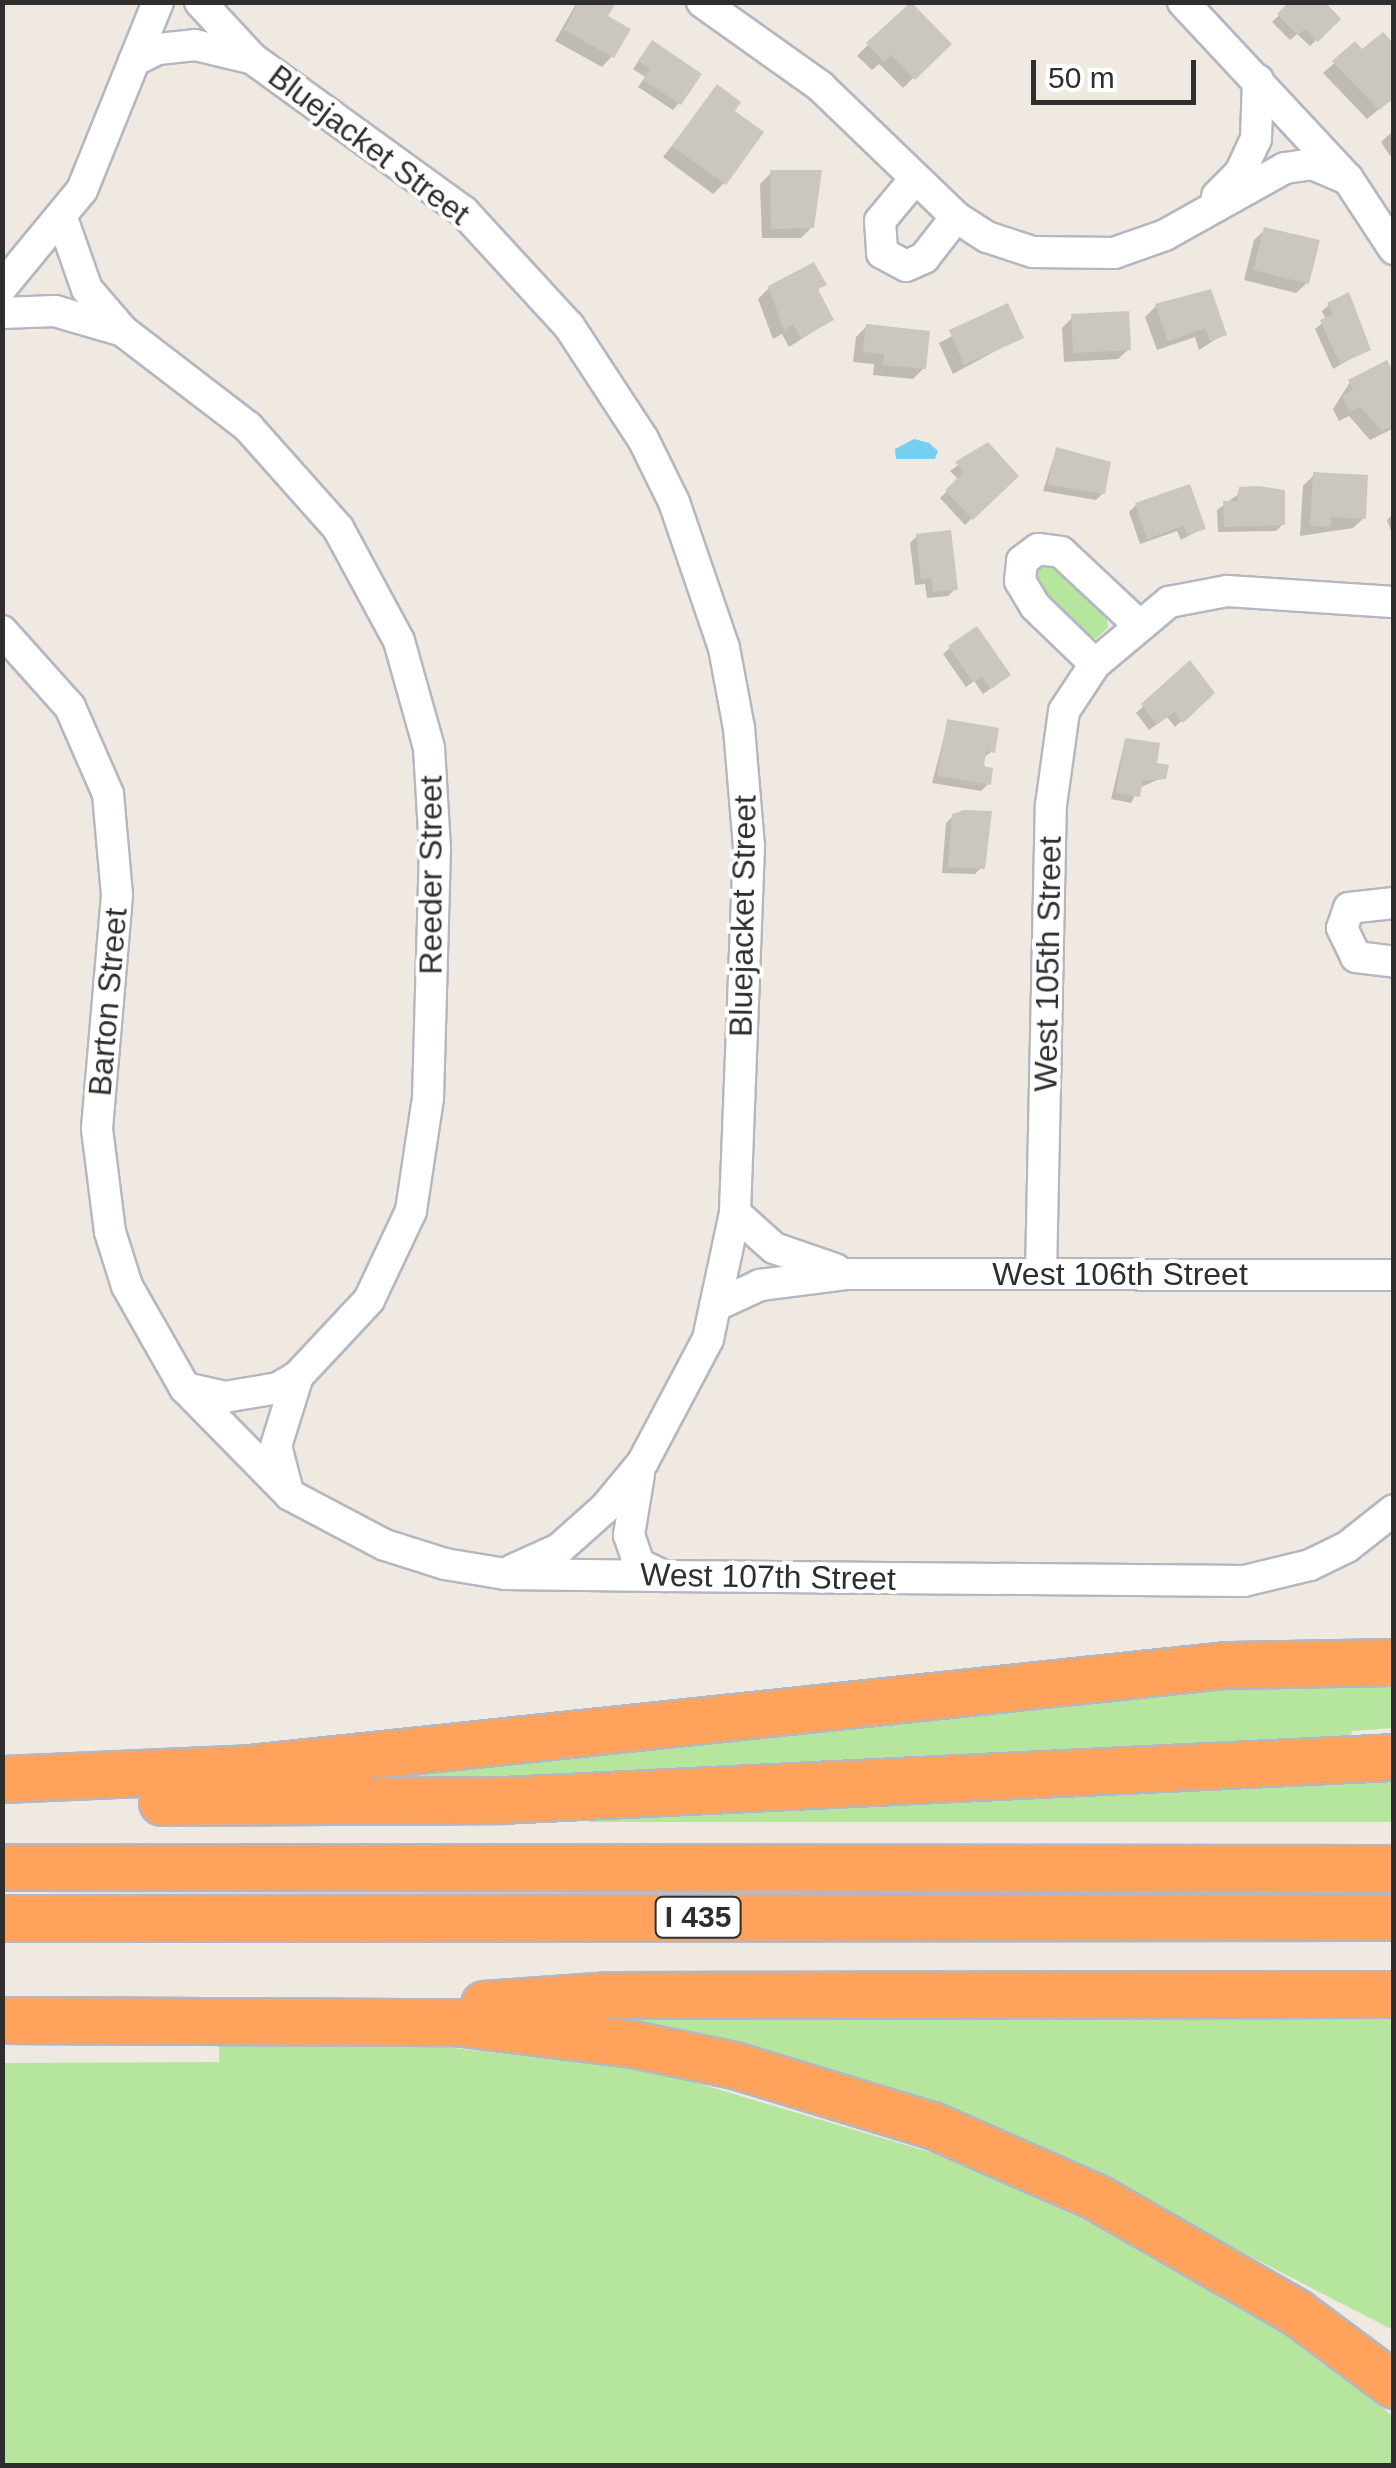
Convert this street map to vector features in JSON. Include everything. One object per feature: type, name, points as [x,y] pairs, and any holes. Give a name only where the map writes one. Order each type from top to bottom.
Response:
[{"type":"highway","points":[[2,1779],[250,1768],[1226,1665],[1394,1662]]},
{"type":"highway","points":[[2,1800],[502,1800],[1394,1757]]},
{"type":"highway","name":"I 435","points":[[2,1867],[1394,1868]]},
{"type":"highway","name":"I 435","points":[[2,1918],[1394,1917]]},
{"type":"highway","points":[[2,2020],[318,2016],[611,1995],[1394,1994]]},
{"type":"highway","points":[[318,2016],[563,2034],[831,2090],[932,2125],[1096,2197],[1296,2312],[1394,2386]]},
{"type":"highway","points":[[1296,2312],[1394,2350]]},
{"type":"street","points":[[2,287],[63,221],[158,2]]},
{"type":"street","name":"Bluejacket Street","points":[[200,2],[252,59],[413,170],[518,266],[606,378],[674,502],[724,648],[747,798],[735,1213],[715,1306],[688,1383],[643,1462],[606,1508],[559,1550],[505,1574]]},
{"type":"street","points":[[702,2],[820,86],[914,180],[988,237],[1068,255],[1114,252],[1165,234],[1208,206],[1286,168],[1312,164],[1348,179]]},
{"type":"street","points":[[1183,2],[1348,179],[1394,249]]},
{"type":"street","name":"Bluejacket Street","points":[[134,61],[158,49],[195,45],[252,59]]},
{"type":"street","points":[[1208,206],[1240,173],[1256,139],[1258,80]]},
{"type":"street","points":[[914,180],[880,221],[882,253],[906,266],[924,258],[956,216]]},
{"type":"street","name":"Reeder Street","points":[[63,221],[87,288],[123,331],[248,427],[338,528],[399,641],[429,748],[435,848],[423,1158],[393,1259],[369,1300],[298,1376],[278,1388],[225,1397],[184,1388]]},
{"type":"street","name":"Reeder Street","points":[[2,313],[70,314],[123,331]]},
{"type":"street","points":[[1095,664],[1035,606],[1020,582],[1022,561],[1038,549],[1061,552],[1138,625]]},
{"type":"street","name":"West 105th Street","points":[[1041,1274],[1051,805],[1064,711],[1095,664],[1169,602],[1227,591],[1394,602]]},
{"type":"street","name":"Barton Street","points":[[2,630],[70,707],[108,794],[117,895],[97,1129],[100,1176],[128,1286],[184,1388]]},
{"type":"street","points":[[1394,904],[1349,908],[1342,928],[1356,957],[1394,962]]},
{"type":"street","name":"West 106th Street","points":[[735,1213],[774,1248],[847,1274]]},
{"type":"street","name":"West 106th Street","points":[[715,1306],[760,1285],[847,1274],[1394,1274]]},
{"type":"street","name":"Reeder Street","points":[[290,1495],[276,1446],[298,1376]]},
{"type":"street","name":"West 107th Street","points":[[184,1388],[290,1495],[385,1545],[505,1574],[1244,1581],[1310,1565],[1346,1547],[1394,1510]]},
{"type":"street","name":"Bluejacket Street","points":[[643,1462],[630,1500],[629,1536],[639,1564],[664,1576]]},
{"type":"green space","points":[[1048,558],[1106,611],[1108,627],[1097,638],[1087,638],[1031,582],[1031,570]]},
{"type":"green space","points":[[1393,1683],[1393,1728],[1352,1731],[1348,1747],[334,1786],[334,1778],[1177,1689]]},
{"type":"green space","points":[[1393,1770],[1393,1822],[590,1822],[590,1811]]},
{"type":"green space","points":[[611,2013],[1393,2013],[1393,2330],[1042,2149],[607,2025]]},
{"type":"green space","points":[[219,2042],[409,2043],[656,2071],[943,2156],[1158,2253],[1266,2321],[1393,2416],[1393,2465],[3,2465],[2,2063],[219,2062]]},
{"type":"water","points":[[914,439],[929,443],[938,451],[935,459],[896,459],[895,449]]},
{"type":"building","points":[[579,2],[608,2],[614,6],[608,16],[631,29],[614,58],[564,30]]},
{"type":"building","points":[[911,2],[952,44],[915,80],[891,55],[884,62],[866,43]]},
{"type":"building","points":[[1289,2],[1325,2],[1341,19],[1318,42],[1305,29],[1298,35],[1277,14]]},
{"type":"building","points":[[1383,32],[1394,44],[1394,98],[1379,110],[1332,61],[1355,41],[1362,49]]},
{"type":"building","points":[[652,40],[702,74],[681,105],[643,80],[650,69],[638,61]]},
{"type":"building","points":[[717,84],[741,102],[735,111],[764,132],[726,185],[672,146]]},
{"type":"building","points":[[770,170],[822,170],[814,228],[771,229]]},
{"type":"building","points":[[1264,227],[1320,240],[1309,284],[1253,270]]},
{"type":"building","points":[[814,262],[827,285],[818,289],[834,320],[801,338],[793,325],[784,330],[768,286]]},
{"type":"building","points":[[1211,289],[1227,335],[1210,341],[1205,328],[1168,341],[1155,304]]},
{"type":"building","points":[[1349,292],[1371,350],[1340,364],[1320,320],[1333,314],[1327,303]]},
{"type":"building","points":[[1008,303],[1024,338],[964,365],[949,330]]},
{"type":"building","points":[[1129,311],[1131,350],[1073,353],[1071,314]]},
{"type":"building","points":[[866,324],[930,331],[926,369],[883,365],[884,354],[863,352]]},
{"type":"building","points":[[1387,360],[1394,373],[1394,425],[1382,431],[1360,407],[1350,412],[1342,396],[1353,390],[1348,380]]},
{"type":"building","points":[[988,442],[1019,476],[973,520],[945,490],[964,472],[955,462]]},
{"type":"building","points":[[1056,447],[1111,462],[1105,494],[1048,485]]},
{"type":"building","points":[[1313,472],[1368,475],[1366,519],[1331,517],[1331,527],[1310,526]]},
{"type":"building","points":[[1190,484],[1206,529],[1187,535],[1184,526],[1147,539],[1135,503]]},
{"type":"building","points":[[1239,487],[1285,490],[1285,525],[1224,527],[1223,501],[1237,501]]},
{"type":"building","points":[[951,530],[958,590],[933,592],[931,578],[921,580],[916,534]]},
{"type":"building","points":[[977,626],[1011,675],[991,689],[982,677],[973,682],[948,646]]},
{"type":"building","points":[[1190,660],[1215,693],[1183,723],[1174,712],[1157,725],[1141,704]]},
{"type":"building","points":[[947,719],[999,728],[995,753],[986,751],[984,766],[993,768],[991,785],[937,776]]},
{"type":"building","points":[[1125,738],[1160,743],[1157,763],[1169,765],[1166,779],[1143,781],[1140,797],[1116,793]]},
{"type":"building","points":[[964,810],[992,811],[985,869],[948,867],[952,814]]}]
